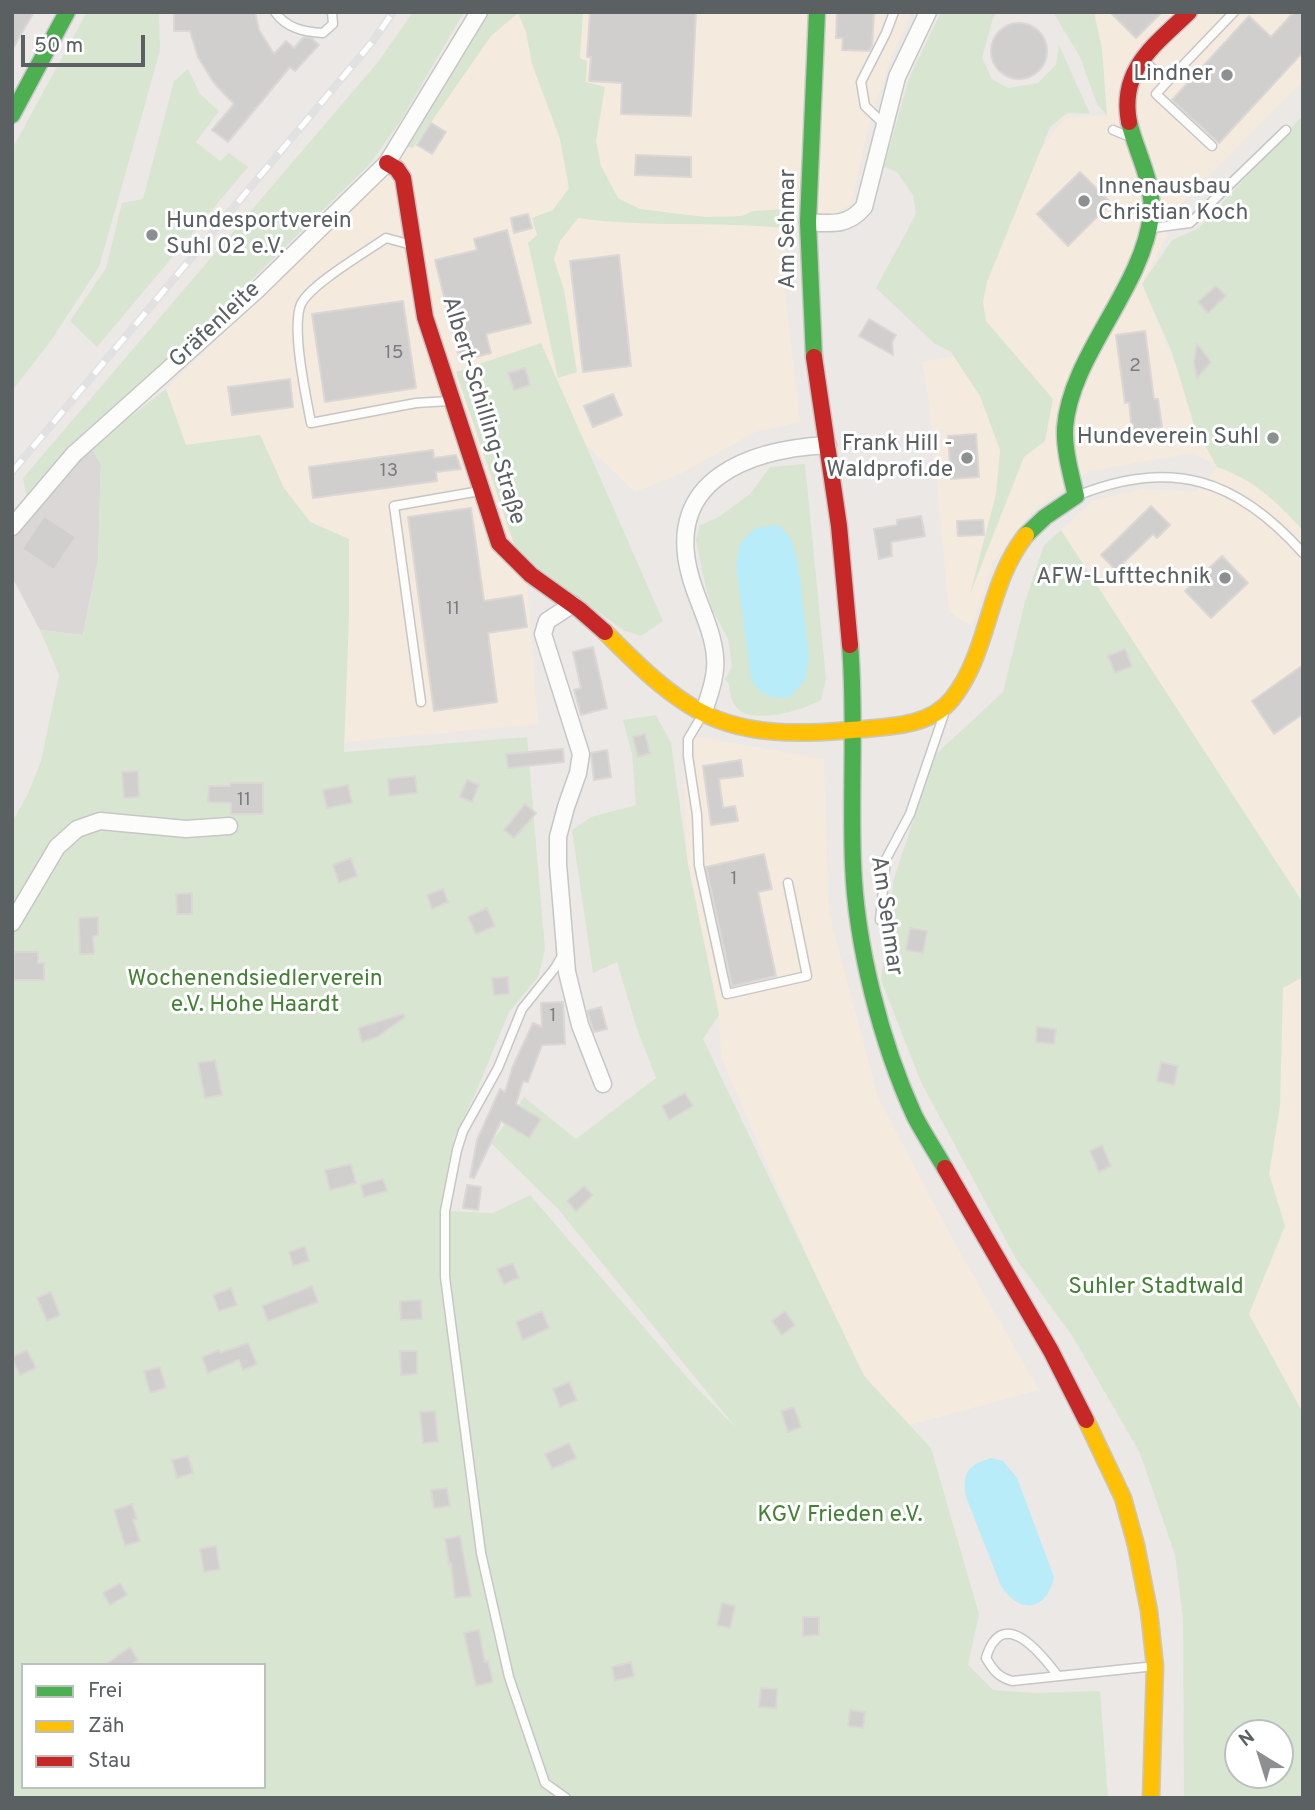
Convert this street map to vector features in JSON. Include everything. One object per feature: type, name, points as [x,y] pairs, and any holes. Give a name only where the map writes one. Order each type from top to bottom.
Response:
[{"type":"main road","points":[[12,115],[67,12]]},
{"type":"main road","name":"Am Sehmar","points":[[817,12],[808,222],[814,362],[828,445],[844,575],[853,682],[853,866],[868,973],[885,1041],[907,1098],[926,1137],[1051,1351],[1104,1455],[1122,1498],[1139,1558],[1149,1611],[1155,1667],[1151,1798]]},
{"type":"main road","points":[[948,704],[968,677],[1006,567],[1017,545],[1054,508],[1076,496],[1065,442],[1069,405],[1086,362],[1133,267],[1149,228],[1153,203],[1132,138],[1126,99],[1128,83],[1143,60],[1189,12]]},
{"type":"main road","name":"Albert-Schilling-Straße","points":[[387,163],[397,169],[403,178],[425,317],[499,542],[514,562],[572,604],[670,692],[703,714],[730,726],[814,734],[853,731],[899,726],[927,718],[948,704]]},
{"type":"street","name":"Gräfenleite","points":[[12,527],[74,454],[257,290],[387,163],[479,12]]},
{"type":"street","points":[[808,222],[837,225],[847,222],[864,207],[897,77],[928,12]]},
{"type":"street","points":[[703,714],[715,668],[715,654],[685,550],[687,520],[692,508],[713,480],[729,467],[779,450],[828,445]]},
{"type":"street","points":[[572,604],[547,621],[543,630],[581,754],[579,774],[558,837],[564,948],[580,1026],[603,1084]]},
{"type":"street","points":[[12,923],[57,847],[77,829],[100,821],[186,829],[229,826]]},
{"type":"lane","points":[[275,12],[293,28],[323,33],[333,24],[332,12]]},
{"type":"lane","points":[[886,125],[865,106],[861,82],[894,12]]},
{"type":"lane","points":[[1212,146],[1156,94],[1234,12]]},
{"type":"lane","points":[[1143,60],[1167,82]]},
{"type":"lane","points":[[1113,130],[1132,138]]},
{"type":"lane","points":[[1149,228],[1190,223],[1286,130]]},
{"type":"lane","points":[[415,246],[386,238],[310,292],[300,306],[298,338],[311,423],[416,403],[453,402]]},
{"type":"lane","points":[[1076,496],[1110,483],[1151,477],[1169,477],[1207,485],[1227,491],[1255,508],[1282,530],[1303,553]]},
{"type":"lane","points":[[421,702],[394,506],[482,490]]},
{"type":"lane","points":[[880,920],[886,859],[910,814],[948,704]]},
{"type":"lane","points":[[703,714],[688,739],[688,756],[699,865],[727,994],[807,976],[788,883]]},
{"type":"lane","points":[[564,948],[555,968],[522,1009],[498,1068],[463,1131],[445,1212],[445,1277],[481,1553],[509,1677],[545,1783],[566,1798]]},
{"type":"lane","points":[[1058,1676],[1021,1636],[1009,1633],[998,1637],[990,1646],[986,1658],[1000,1678],[1012,1681],[1155,1667]]},
{"type":"shaded area","points":[[486,12],[912,12],[893,54],[871,116],[851,205],[834,213],[789,214],[783,274],[800,422],[755,432],[680,474],[635,492],[585,444],[541,343],[527,584],[538,724],[344,742],[349,539],[311,522],[284,488],[260,435],[186,445],[166,389],[383,178]]},
{"type":"shaded area","points":[[1087,12],[1303,12],[1303,81],[1186,199],[1142,284],[1217,467],[1194,453],[1089,471],[1032,511],[993,562],[972,626],[949,612],[930,411],[922,362],[960,355],[1024,457],[1045,441],[969,308],[1018,181],[1064,118],[1107,115]]},
{"type":"shaded area","points":[[91,447],[101,464],[98,560],[83,635],[40,630],[12,577],[12,538],[70,466]]},
{"type":"shaded area","points":[[1217,467],[1236,474],[1266,492],[1303,530],[1303,903],[1061,530],[1094,500],[1143,489],[1196,492]]},
{"type":"shaded area","points":[[682,734],[824,759],[829,913],[878,1097],[952,1238],[1039,1390],[906,1426],[865,1375],[828,1304],[721,1057],[719,1015],[687,859]]},
{"type":"shaded area","points":[[1303,977],[1303,1413],[1249,1314],[1285,1226],[1269,1174],[1280,1106],[1283,988]]},
{"type":"green space","points":[[87,12],[159,12],[160,51],[99,267],[52,339],[12,391],[12,149]]},
{"type":"green space","points":[[413,12],[464,12],[401,120],[369,165],[27,499],[23,478],[378,62]]},
{"type":"green space","points":[[485,12],[583,12],[580,58],[587,61],[586,82],[605,87],[596,141],[601,166],[618,198],[640,209],[705,217],[742,216],[753,211],[787,209],[781,228],[629,223],[578,218],[560,241],[554,259],[564,290],[577,372],[558,378],[528,243],[537,235],[532,218],[553,210],[569,188],[560,139],[532,64],[526,32],[518,13],[491,36],[413,148],[402,145]]},
{"type":"green space","points":[[941,12],[998,12],[993,18],[982,58],[992,79],[1008,88],[1038,83],[1056,65],[1059,45],[1090,114],[1067,113],[1050,127],[987,282],[983,302],[986,321],[1053,399],[1045,441],[1024,457],[970,594],[996,494],[1000,450],[980,396],[951,352],[935,344],[876,288],[916,214],[913,195],[897,172],[884,167],[909,78]]},
{"type":"green space","points":[[1053,12],[1094,12],[1102,49],[1107,116],[1097,104],[1080,57]]},
{"type":"green space","name":"Hundesportverein Suhl 02 e.V.","points":[[188,69],[200,94],[219,111],[196,142],[220,161],[229,153],[248,167],[97,347],[70,321],[106,268],[122,203],[143,199],[174,81]]},
{"type":"green space","points":[[1303,115],[1303,530],[1254,485],[1217,467],[1194,425],[1172,352],[1142,284],[1172,240],[1199,228]]},
{"type":"green space","points":[[541,343],[663,621],[641,636],[623,630],[517,553],[456,372]]},
{"type":"green space","points":[[166,389],[186,445],[260,435],[284,488],[310,522],[349,539],[344,752],[527,737],[545,950],[538,977],[509,1012],[454,1138],[445,1211],[493,1213],[530,1195],[691,1382],[737,1429],[558,1209],[491,1143],[524,1097],[576,1139],[656,1078],[637,1029],[617,962],[593,973],[572,830],[591,817],[636,805],[632,754],[623,720],[656,715],[671,743],[688,864],[719,1015],[703,1039],[864,1376],[931,1448],[979,1614],[968,1665],[993,1690],[1034,1693],[1100,1691],[1108,1798],[12,1798],[12,822],[28,794],[41,761],[59,675],[40,630],[83,635],[98,560],[101,464],[91,447]]},
{"type":"green space","points":[[805,464],[826,679],[821,700],[813,704],[768,716],[747,714],[734,704],[729,684],[725,680],[732,666],[728,639],[711,607],[696,539],[700,525],[717,518],[750,494],[770,467]]},
{"type":"green space","name":"Suhler Stadtwald","points":[[1061,530],[1303,903],[1303,977],[1283,988],[1280,1106],[1269,1174],[1285,1226],[1249,1314],[1303,1413],[1303,1798],[1184,1798],[1183,1618],[1175,1555],[1140,1453],[1073,1337],[1016,1259],[921,1082],[881,980],[894,878],[935,755],[1003,692],[1025,602],[1044,545]]},
{"type":"water","points":[[778,525],[790,537],[798,562],[809,658],[805,680],[790,697],[771,697],[762,693],[751,679],[736,565],[740,544],[755,528]]},
{"type":"water","points":[[992,1458],[1003,1461],[1017,1478],[1054,1577],[1045,1597],[1032,1605],[1016,1602],[1001,1586],[966,1497],[965,1482],[968,1471],[977,1463]]},
{"type":"building","points":[[12,12],[34,12],[12,50]]},
{"type":"building","points":[[174,12],[255,12],[259,30],[274,54],[286,41],[294,48],[304,37],[311,38],[319,45],[295,71],[290,67],[228,142],[212,130],[234,104],[214,83],[198,57],[190,31],[174,31]]},
{"type":"building","points":[[590,12],[696,12],[691,116],[621,114],[622,83],[589,81],[591,57],[587,57]]},
{"type":"building","points":[[837,12],[874,12],[872,46],[869,51],[842,50],[843,38],[836,38]]},
{"type":"building","points":[[1110,12],[1162,12],[1136,38]]},
{"type":"building","points":[[1294,12],[1303,12],[1303,52],[1219,143],[1172,100],[1249,16],[1271,37]]},
{"type":"building","points":[[1019,23],[1030,25],[1039,31],[1045,40],[1045,62],[1039,71],[1030,77],[1019,79],[1008,77],[999,71],[993,62],[991,51],[993,40],[999,31],[1008,25]]},
{"type":"building","points":[[431,123],[446,132],[432,154],[417,145]]},
{"type":"building","points":[[636,155],[691,157],[691,177],[635,175]]},
{"type":"building","points":[[1080,172],[1111,203],[1068,246],[1037,214]]},
{"type":"building","points":[[528,214],[532,228],[514,233],[511,218]]},
{"type":"building","points":[[507,230],[531,323],[486,334],[491,353],[460,361],[435,260],[477,250],[474,239]]},
{"type":"building","points":[[619,255],[631,366],[583,372],[570,261]]},
{"type":"building","points":[[1216,286],[1226,296],[1208,313],[1198,302]]},
{"type":"building","points":[[403,301],[416,388],[325,402],[312,314]]},
{"type":"building","points":[[869,319],[896,335],[892,342],[893,355],[859,336]]},
{"type":"building","points":[[1145,331],[1154,399],[1158,399],[1162,427],[1132,432],[1129,402],[1125,403],[1116,335]]},
{"type":"building","points":[[1197,344],[1211,362],[1197,378],[1194,362]]},
{"type":"building","points":[[525,368],[530,385],[514,390],[508,373]]},
{"type":"building","points":[[290,379],[293,407],[232,415],[228,387]]},
{"type":"building","points":[[613,394],[622,415],[593,427],[584,406]]},
{"type":"building","points":[[976,434],[979,477],[951,479],[948,436]]},
{"type":"building","points":[[433,450],[434,458],[456,455],[461,469],[436,472],[437,481],[313,498],[309,467]]},
{"type":"building","points":[[514,487],[521,507],[508,512],[501,491]]},
{"type":"building","points":[[1151,506],[1170,525],[1157,538],[1153,534],[1116,570],[1101,555]]},
{"type":"building","points":[[471,508],[484,601],[522,595],[527,627],[488,633],[497,702],[434,711],[408,517]]},
{"type":"building","points":[[44,516],[76,537],[54,570],[22,549]]},
{"type":"building","points":[[921,516],[925,536],[891,542],[892,556],[879,559],[874,529],[897,525],[897,520]]},
{"type":"building","points":[[983,520],[984,535],[958,536],[957,521]]},
{"type":"building","points":[[1222,556],[1248,583],[1211,618],[1185,591]]},
{"type":"building","points":[[593,647],[607,708],[581,715],[574,690],[581,688],[573,652]]},
{"type":"building","points":[[1125,649],[1132,666],[1115,673],[1108,656]]},
{"type":"building","points":[[1303,665],[1303,714],[1274,734],[1252,701]]},
{"type":"building","points":[[645,734],[650,753],[638,757],[633,737]]},
{"type":"building","points":[[563,749],[564,762],[508,768],[506,754]]},
{"type":"building","points":[[607,750],[611,777],[594,780],[591,753]]},
{"type":"building","points":[[741,760],[743,776],[719,779],[723,808],[735,806],[738,821],[711,825],[703,766]]},
{"type":"building","points":[[138,771],[139,797],[124,798],[122,772]]},
{"type":"building","points":[[415,776],[417,793],[389,796],[388,779]]},
{"type":"building","points":[[467,780],[479,785],[472,802],[460,797]]},
{"type":"building","points":[[230,783],[263,783],[263,814],[231,814],[231,803],[208,802],[209,786],[230,786]]},
{"type":"building","points":[[348,785],[352,803],[327,808],[323,790]]},
{"type":"building","points":[[525,804],[536,813],[514,838],[504,830]]},
{"type":"building","points":[[764,854],[772,889],[758,892],[776,976],[732,986],[706,867]]},
{"type":"building","points":[[351,858],[357,876],[339,883],[333,865]]},
{"type":"building","points":[[443,889],[448,902],[432,909],[427,895]]},
{"type":"building","points":[[192,893],[192,914],[177,914],[176,894]]},
{"type":"building","points":[[487,908],[495,926],[476,934],[468,917]]},
{"type":"building","points":[[98,917],[98,935],[93,936],[94,954],[80,954],[79,918]]},
{"type":"building","points":[[910,928],[927,931],[923,953],[906,950]]},
{"type":"building","points":[[14,952],[38,952],[38,963],[44,963],[44,980],[14,980]]},
{"type":"building","points":[[508,977],[509,994],[494,995],[492,978]]},
{"type":"building","points":[[563,1002],[565,1044],[542,1045],[528,1082],[523,1081],[516,1104],[541,1119],[529,1138],[501,1121],[474,1178],[470,1177],[477,1140],[500,1089],[505,1092],[513,1066],[533,1023],[542,1027],[541,1003]]},
{"type":"building","points":[[601,1007],[607,1029],[594,1032],[587,1011]]},
{"type":"building","points":[[403,1014],[405,1017],[377,1037],[362,1042],[358,1028]]},
{"type":"building","points":[[1037,1027],[1056,1029],[1054,1044],[1036,1042]]},
{"type":"building","points":[[215,1060],[222,1095],[205,1098],[198,1063]]},
{"type":"building","points":[[1161,1062],[1178,1066],[1174,1085],[1157,1081]]},
{"type":"building","points":[[685,1093],[693,1106],[669,1120],[662,1106]]},
{"type":"building","points":[[1102,1145],[1111,1166],[1099,1172],[1090,1151]]},
{"type":"building","points":[[351,1164],[356,1183],[330,1190],[325,1170]]},
{"type":"building","points":[[383,1179],[387,1191],[364,1197],[361,1185]]},
{"type":"building","points":[[467,1185],[481,1187],[478,1210],[463,1208]]},
{"type":"building","points":[[584,1186],[593,1195],[576,1211],[567,1201]]},
{"type":"building","points":[[305,1246],[309,1261],[293,1266],[289,1252]]},
{"type":"building","points":[[513,1263],[519,1278],[504,1284],[497,1269]]},
{"type":"building","points":[[312,1286],[318,1302],[268,1321],[262,1306]]},
{"type":"building","points":[[231,1288],[237,1305],[219,1311],[213,1295]]},
{"type":"building","points":[[51,1292],[60,1315],[47,1321],[37,1298]]},
{"type":"building","points":[[421,1300],[422,1319],[401,1320],[400,1301]]},
{"type":"building","points":[[542,1311],[549,1328],[523,1340],[516,1322]]},
{"type":"building","points":[[785,1311],[795,1325],[782,1335],[772,1321]]},
{"type":"building","points":[[248,1343],[257,1364],[243,1370],[239,1360],[208,1373],[202,1357]]},
{"type":"building","points":[[27,1350],[36,1368],[20,1375],[12,1357]]},
{"type":"building","points":[[400,1351],[417,1351],[417,1374],[401,1375]]},
{"type":"building","points":[[160,1367],[166,1388],[150,1393],[144,1371]]},
{"type":"building","points":[[569,1382],[577,1400],[560,1407],[553,1389]]},
{"type":"building","points":[[794,1407],[801,1427],[788,1432],[781,1411]]},
{"type":"building","points":[[435,1411],[438,1442],[423,1443],[420,1412]]},
{"type":"building","points":[[569,1443],[576,1458],[552,1469],[545,1454]]},
{"type":"building","points":[[188,1456],[193,1473],[177,1478],[172,1460]]},
{"type":"building","points":[[447,1488],[450,1506],[434,1508],[431,1490]]},
{"type":"building","points":[[132,1504],[137,1519],[133,1520],[140,1541],[125,1546],[114,1510]]},
{"type":"building","points":[[460,1536],[471,1596],[455,1598],[445,1539]]},
{"type":"building","points":[[216,1546],[220,1569],[204,1572],[200,1549]]},
{"type":"building","points":[[120,1583],[127,1595],[110,1605],[103,1593]]},
{"type":"building","points":[[722,1603],[735,1606],[730,1628],[717,1625]]},
{"type":"building","points":[[803,1617],[819,1617],[819,1635],[803,1636]]},
{"type":"building","points":[[479,1630],[485,1662],[488,1661],[493,1682],[476,1686],[464,1633]]},
{"type":"building","points":[[130,1647],[138,1660],[134,1663],[108,1663]]},
{"type":"building","points":[[631,1662],[634,1676],[615,1681],[612,1667]]},
{"type":"building","points":[[761,1688],[777,1689],[776,1708],[759,1707]]},
{"type":"building","points":[[850,1710],[865,1712],[863,1728],[848,1726]]},
{"type":"railway","points":[[12,472],[373,41],[393,12]]},
{"type":"traffic: fast","points":[[12,115],[67,12]]},
{"type":"traffic: fast","points":[[814,357],[808,222],[817,12]]},
{"type":"traffic: fast","points":[[1026,535],[1045,517],[1076,496],[1065,437],[1070,401],[1079,375],[1135,269],[1145,242],[1151,215],[1150,192],[1129,122]]},
{"type":"traffic: fast","points":[[850,645],[853,700],[853,864],[859,927],[872,993],[891,1058],[915,1117],[945,1168]]},
{"type":"traffic: slow","points":[[605,632],[666,689],[709,716],[730,724],[796,733],[912,723],[943,708],[964,680],[982,639],[1003,575],[1026,535]]},
{"type":"traffic: slow","points":[[1086,1420],[1123,1498],[1136,1545],[1149,1611],[1155,1666],[1151,1798]]},
{"type":"traffic: jam","points":[[1129,122],[1129,87],[1142,59],[1189,12]]},
{"type":"traffic: jam","points":[[387,163],[397,169],[403,178],[425,317],[499,543],[531,575],[580,610],[605,632]]},
{"type":"traffic: jam","points":[[814,357],[839,526],[850,645]]},
{"type":"traffic: jam","points":[[945,1168],[1051,1351],[1086,1420]]},
{"type":"place","name":"Lindner","points":[[1227,75]]},
{"type":"place","name":"Innenausbau Christian Koch","points":[[1084,201]]},
{"type":"place","name":"Hundesportverein Suhl 02 e.V.","points":[[152,235]]},
{"type":"place","name":"Hundeverein Suhl","points":[[1273,438]]},
{"type":"place","name":"Frank Hill - Waldprofi.de","points":[[967,458]]},
{"type":"place","name":"AFW-Lufttechnik","points":[[1225,578]]},
{"type":"park label","name":"Wochenendsiedlerverein e.V. Hohe Haardt","points":[[255,993]]},
{"type":"park label","name":"KGV Frieden e.V.","points":[[840,1516]]}]
